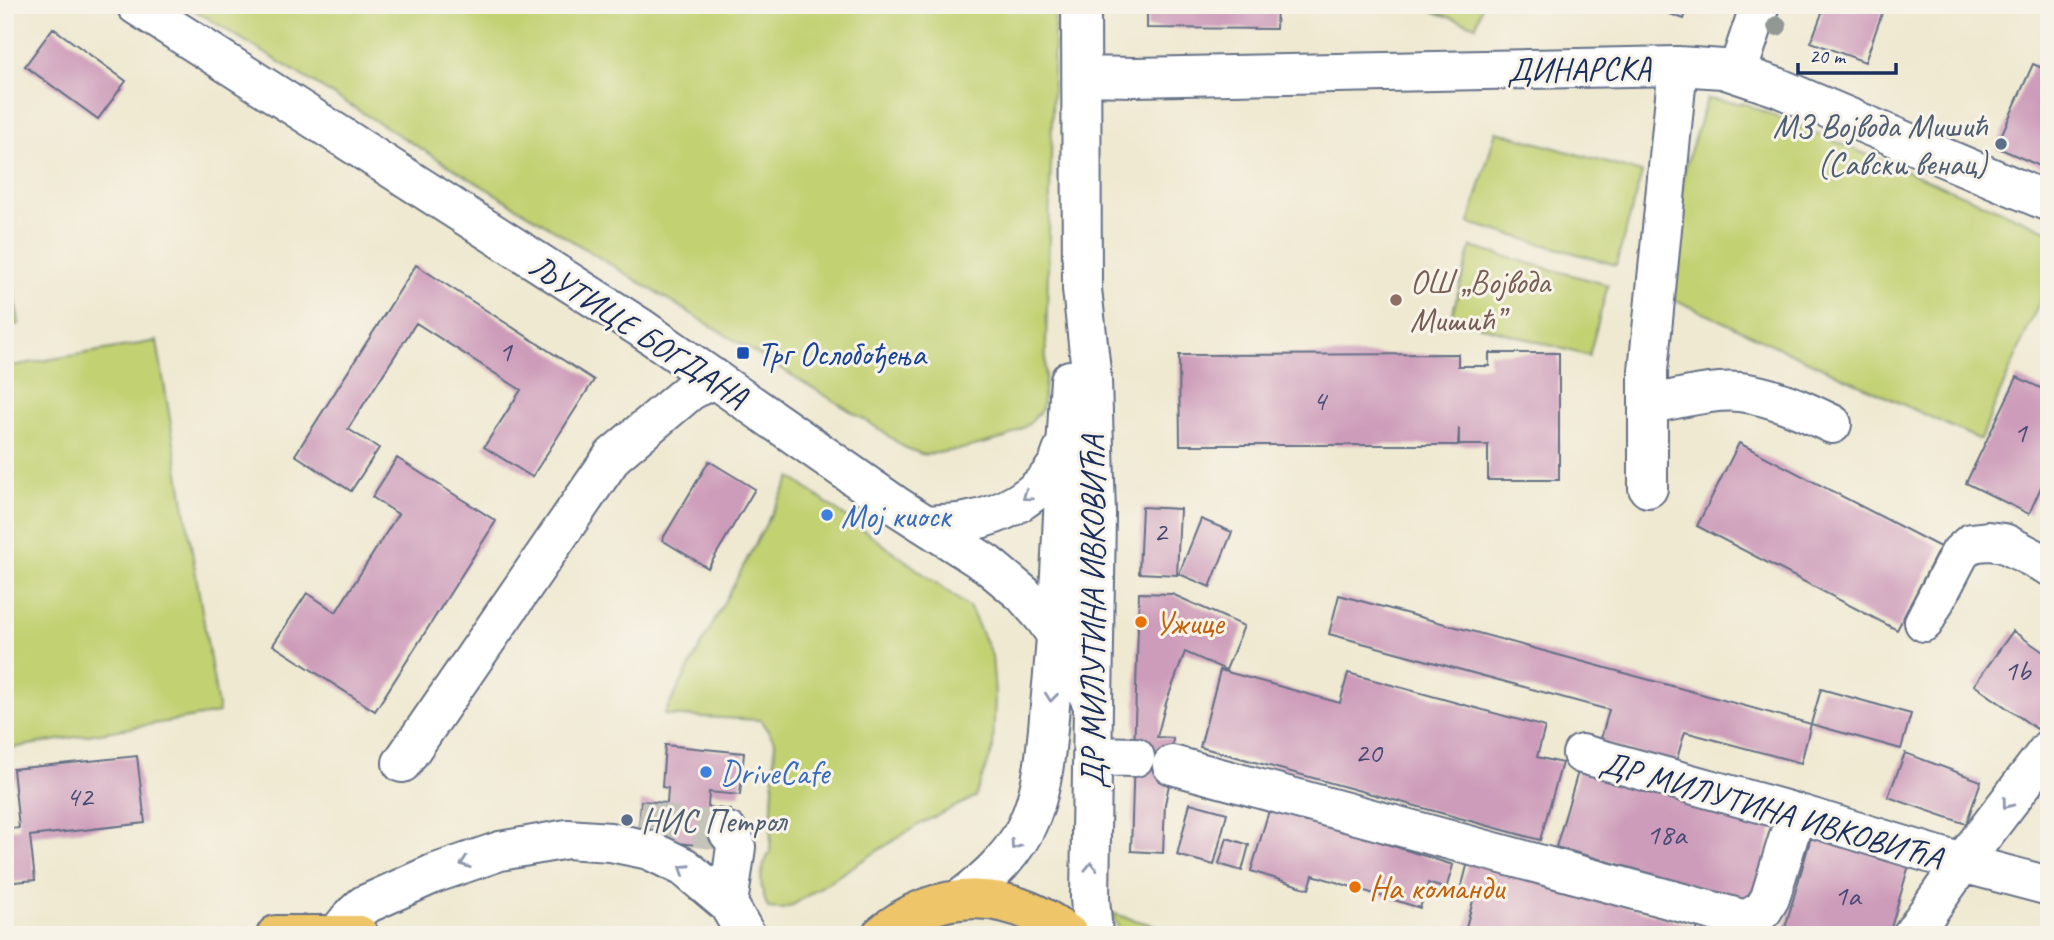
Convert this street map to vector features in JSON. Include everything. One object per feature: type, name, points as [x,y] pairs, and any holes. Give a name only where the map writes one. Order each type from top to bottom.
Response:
[{"type":"main road","points":[[881,935],[905,917],[922,909],[959,900],[999,901],[1018,905],[1055,923],[1069,935]]},
{"type":"main road","points":[[276,935],[345,934]]},
{"type":"street","name":"ЉУТИЦЕ БОГДАНА","points":[[136,5],[641,328],[926,525],[987,564],[1035,607],[1058,636],[1093,705]]},
{"type":"street","name":"ДР МИЛУТИНА ИВКОВИЋА","points":[[1081,5],[1082,289],[1092,380],[1096,514],[1090,898],[1093,935]]},
{"type":"street","points":[[1737,73],[1760,5]]},
{"type":"street","points":[[1648,488],[1648,371],[1678,66]]},
{"type":"street","name":"ДИНАРСКА","points":[[1082,76],[1704,66],[1737,73],[1790,92],[2049,202]]},
{"type":"street","name":"ДР МИЛУТИНА ИВКОВИЋА","points":[[959,900],[998,867],[1021,837],[1040,786],[1058,636],[1070,379],[1082,289]]},
{"type":"street","points":[[402,763],[613,457],[690,391],[714,378]]},
{"type":"street","points":[[1648,404],[1707,394],[1738,392],[1770,398],[1832,424]]},
{"type":"street","points":[[926,525],[971,521],[1012,507],[1044,482],[1057,465],[1066,442]]},
{"type":"street","points":[[987,564],[1052,559],[1061,553],[1096,514]]},
{"type":"street","points":[[1924,622],[1960,553],[1971,543],[2004,543],[2049,566]]},
{"type":"street","points":[[1912,935],[1962,863],[2049,749]]},
{"type":"street","name":"ДР МИЛУТИНА ИВКОВИЋА","points":[[1582,754],[2049,886]]},
{"type":"street","points":[[1093,756],[1135,757]]},
{"type":"street","points":[[1172,765],[1745,920],[1763,910],[1770,898],[1796,813]]},
{"type":"street","points":[[345,934],[350,918],[364,905],[433,874],[500,851],[568,839],[639,820]]},
{"type":"street","points":[[728,832],[736,847],[737,919]]},
{"type":"street","points":[[568,839],[610,842],[649,850],[684,867],[737,919]]},
{"type":"green space","points":[[186,5],[1055,5],[1045,383],[1042,409],[1029,424],[1005,438],[924,455],[904,447],[870,423]]},
{"type":"green space","points":[[1414,5],[1482,5],[1476,26]]},
{"type":"green space","points":[[1707,99],[1746,104],[2049,231],[2049,279],[1980,440],[1669,297],[1683,174]]},
{"type":"green space","points":[[1496,131],[1642,173],[1616,265],[1469,223]]},
{"type":"green space","points":[[5,239],[19,324],[5,327]]},
{"type":"green space","points":[[1471,247],[1608,285],[1589,356],[1451,318]]},
{"type":"green space","points":[[157,341],[219,713],[5,749],[5,367]]},
{"type":"green space","points":[[791,477],[970,608],[992,656],[995,694],[993,749],[975,797],[918,825],[791,906],[782,909],[768,908],[761,880],[770,852],[775,741],[760,720],[664,715]]},
{"type":"green space","points":[[1111,913],[1187,935],[1122,935]]},
{"type":"building","points":[[1147,5],[1277,5],[1276,29],[1147,28]]},
{"type":"building","points":[[1644,5],[1689,5],[1684,19]]},
{"type":"building","points":[[1825,5],[1885,5],[1865,62],[1811,42]]},
{"type":"building","points":[[53,28],[126,81],[98,119],[25,66]]},
{"type":"building","points":[[2033,64],[2049,71],[2049,170],[1996,147]]},
{"type":"building","points":[[416,265],[594,380],[532,477],[484,447],[521,390],[416,323],[348,429],[379,448],[351,491],[295,455]]},
{"type":"building","points":[[1489,353],[1559,353],[1559,480],[1488,480],[1488,445],[1459,445],[1459,428],[1458,445],[1180,445],[1179,355],[1458,354],[1458,366],[1489,366]]},
{"type":"building","points":[[2017,377],[2049,392],[2049,491],[2041,487],[2029,514],[1966,483]]},
{"type":"building","points":[[1739,443],[1940,547],[1897,630],[1697,526]]},
{"type":"building","points":[[397,458],[496,521],[375,711],[273,645],[307,593],[336,612],[398,514],[372,497]]},
{"type":"building","points":[[709,461],[755,489],[708,568],[662,540]]},
{"type":"building","points":[[1142,507],[1180,509],[1177,575],[1139,573]]},
{"type":"building","points":[[1201,519],[1232,532],[1210,587],[1179,574]]},
{"type":"building","points":[[1139,593],[1172,594],[1244,626],[1226,670],[1185,652],[1166,703],[1157,737],[1173,738],[1171,775],[1165,804],[1163,853],[1131,851]]},
{"type":"building","points":[[1339,595],[1811,724],[1801,763],[1685,732],[1675,765],[1600,742],[1609,710],[1329,634]]},
{"type":"building","points":[[2013,631],[2049,656],[2049,712],[2037,729],[1974,685]]},
{"type":"building","points":[[1220,670],[1340,703],[1348,673],[1545,727],[1537,757],[1562,763],[1540,840],[1200,747]]},
{"type":"building","points":[[1821,689],[1911,714],[1901,749],[1811,724]]},
{"type":"building","points":[[665,745],[744,753],[740,795],[709,792],[708,807],[731,810],[726,848],[638,839],[641,801],[667,803],[668,788],[662,787]]},
{"type":"building","points":[[1905,753],[1981,781],[1966,824],[1888,797]]},
{"type":"building","points":[[137,756],[145,823],[30,836],[35,880],[5,883],[5,829],[19,828],[13,769]]},
{"type":"building","points":[[1580,765],[1775,820],[1753,902],[1556,847]]},
{"type":"building","points":[[1190,803],[1227,813],[1214,865],[1177,855]]},
{"type":"building","points":[[1270,807],[1453,865],[1446,889],[1428,883],[1420,908],[1313,875],[1309,889],[1251,871]]},
{"type":"building","points":[[1813,830],[1911,858],[1889,935],[1783,935]]},
{"type":"building","points":[[1227,838],[1249,845],[1242,871],[1219,864]]},
{"type":"building","points":[[1468,862],[1698,927],[1695,935],[1464,935],[1474,897],[1460,893]]},
{"type":"tunnel","points":[[639,820],[728,832]]},
{"type":"place","name":"МЗ Војвода Мишић (Савски венац)","points":[[2001,144]]},
{"type":"place","name":"ОШ „Војвода Мишић”","points":[[1396,300]]},
{"type":"place","name":"Трг Ослобођења","points":[[743,353]]},
{"type":"place","name":"Мој киоск","points":[[827,515]]},
{"type":"place","name":"Ужице","points":[[1141,622]]},
{"type":"place","name":"DriveCafe","points":[[706,772]]},
{"type":"place","name":"НИС Петрол","points":[[627,820]]},
{"type":"place","name":"На команди","points":[[1355,887]]}]
